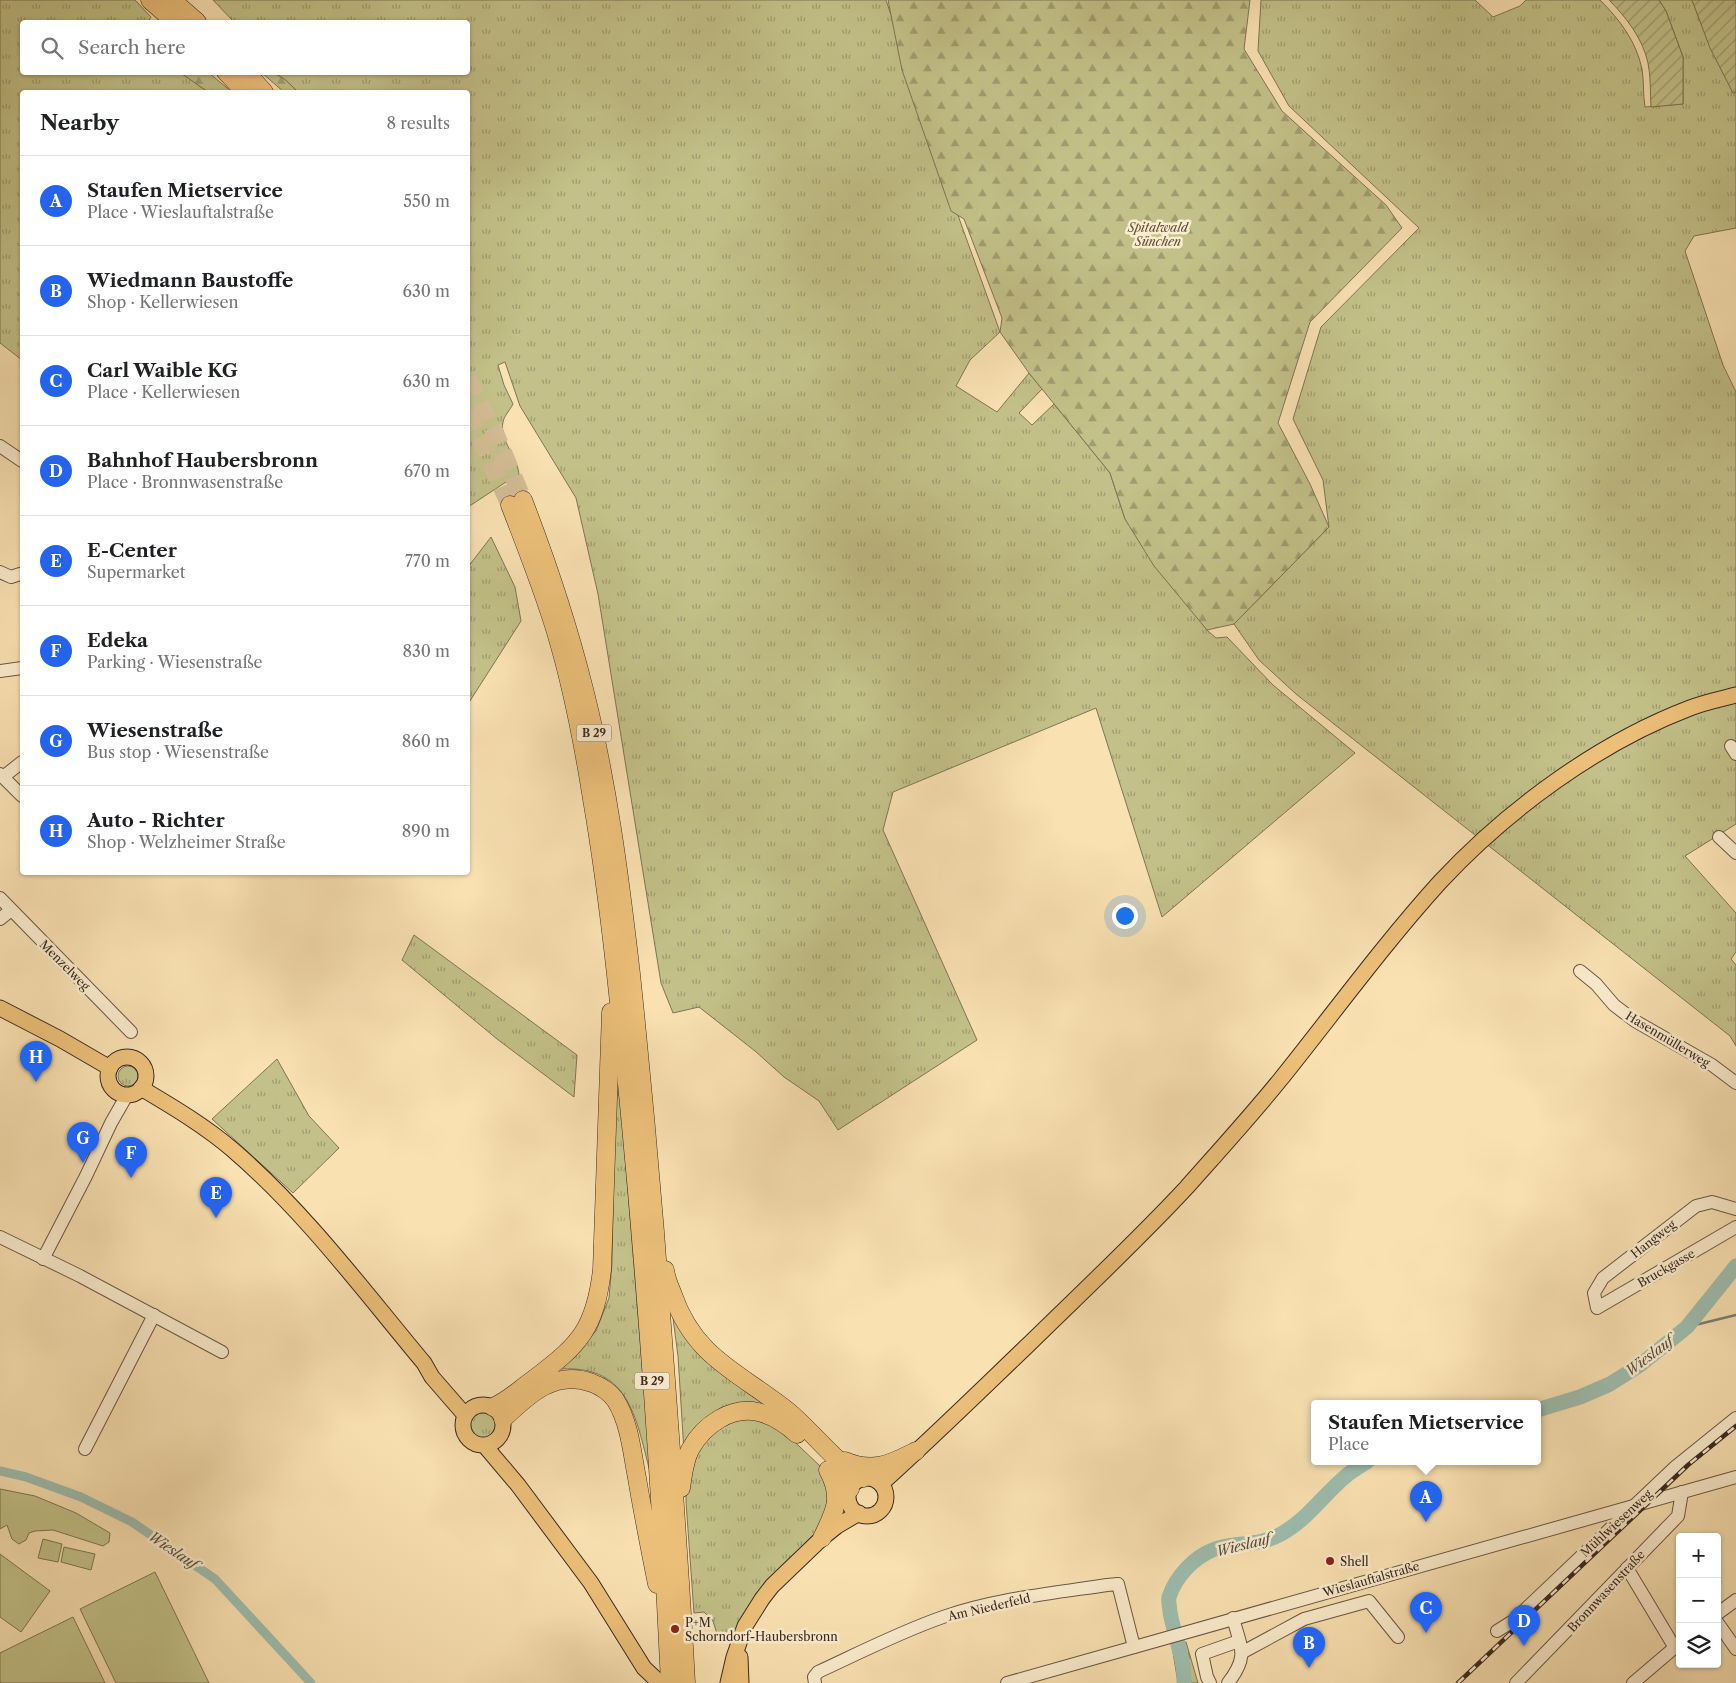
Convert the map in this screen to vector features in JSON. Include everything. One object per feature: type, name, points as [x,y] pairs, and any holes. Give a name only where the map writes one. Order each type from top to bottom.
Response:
[{"type":"highway","points":[[150,0],[192,20]]},
{"type":"highway","points":[[229,75],[243,90]]},
{"type":"highway","points":[[249,75],[262,90]]},
{"type":"highway","name":"B 29","points":[[665,1554],[676,1506],[649,1147],[626,925],[600,760],[585,691],[544,555],[517,503],[531,557],[556,630],[582,736],[604,867],[639,1209],[665,1554],[686,1683]]},
{"type":"highway","points":[[488,1417],[570,1350],[580,1338],[596,1309],[602,1270],[611,978],[615,960]]},
{"type":"highway","points":[[654,1223],[661,1241],[666,1276],[688,1329],[709,1354],[735,1375],[788,1412],[824,1453],[856,1496]]},
{"type":"highway","points":[[488,1417],[554,1381],[579,1378],[600,1386],[615,1399],[623,1415],[665,1554],[668,1636],[662,1683]]},
{"type":"highway","points":[[676,1506],[686,1459],[691,1448],[710,1425],[732,1414],[756,1411],[769,1415],[824,1453],[867,1467],[888,1464],[916,1451]]},
{"type":"highway","points":[[822,1538],[834,1515],[837,1503],[837,1490],[824,1453]]},
{"type":"main road","points":[[881,1484],[1081,1294],[1186,1188],[1278,1082],[1441,881],[1491,833],[1563,775],[1594,756],[1642,729],[1692,707],[1736,695]]},
{"type":"main road","points":[[0,1008],[112,1065]]},
{"type":"main road","points":[[125,1057],[136,1060],[144,1068],[143,1084],[132,1094],[122,1093],[113,1088],[109,1079],[112,1065],[125,1057]]},
{"type":"main road","points":[[143,1084],[232,1149],[306,1220],[424,1363],[432,1378],[488,1417],[518,1485]]},
{"type":"main road","points":[[488,1417],[492,1444],[479,1445],[468,1439],[463,1428],[488,1417]]},
{"type":"main road","points":[[485,1446],[518,1485],[591,1583],[644,1668],[662,1683]]},
{"type":"main road","points":[[728,1683],[745,1626],[772,1586],[837,1526],[856,1496],[872,1479],[881,1484],[886,1494],[881,1510],[870,1515],[856,1496]]},
{"type":"main road","points":[[738,1646],[741,1683]]},
{"type":"street","points":[[0,446],[20,460]]},
{"type":"street","points":[[0,572],[11,577],[20,574]]},
{"type":"street","points":[[0,671],[20,668]]},
{"type":"street","points":[[20,763],[2,775],[20,794]]},
{"type":"street","points":[[1719,838],[1736,853]]},
{"type":"street","name":"Menzelweg","points":[[0,898],[131,1032]]},
{"type":"street","points":[[0,920],[11,910]]},
{"type":"street","name":"Hasenmüllerweg","points":[[1580,971],[1596,984],[1614,1005],[1635,1021],[1712,1065],[1736,1083]]},
{"type":"street","points":[[43,1259],[86,1176],[111,1123],[122,1093]]},
{"type":"street","name":"Hangweg","points":[[1597,1308],[1594,1293],[1603,1278],[1696,1206],[1712,1202],[1736,1209]]},
{"type":"street","name":"Bruckgasse","points":[[1597,1308],[1736,1227]]},
{"type":"street","points":[[0,1237],[80,1276],[222,1352]]},
{"type":"street","points":[[85,1449],[154,1315]]},
{"type":"street","name":"Mühlwiesenweg","points":[[1497,1631],[1512,1621],[1634,1506],[1702,1445],[1736,1418]]},
{"type":"street","name":"Wieslauftalstraße","points":[[1007,1683],[1736,1477]]},
{"type":"street","name":"Bronnwasenstraße","points":[[1516,1683],[1678,1516],[1682,1492]]},
{"type":"street","points":[[1627,1568],[1676,1644]]},
{"type":"street","name":"Am Niederfeld","points":[[814,1683],[814,1676],[818,1672],[945,1616],[1012,1599],[1107,1585],[1118,1584],[1134,1647]]},
{"type":"street","points":[[1721,1611],[1736,1600]]},
{"type":"street","points":[[1210,1683],[1202,1654],[1241,1647],[1304,1620],[1369,1601],[1398,1637]]},
{"type":"street","points":[[1228,1683],[1237,1671],[1241,1647],[1233,1618]]},
{"type":"street","points":[[1718,1623],[1736,1649]]},
{"type":"street","points":[[1640,1681],[1676,1647]]},
{"type":"green space","points":[[0,0],[135,0],[151,17],[149,20],[20,20],[20,75],[184,75],[205,90],[20,90],[20,358],[0,343]]},
{"type":"green space","points":[[213,0],[886,0],[960,221],[1000,332],[970,360],[956,386],[997,412],[1029,373],[1042,389],[1019,413],[1032,425],[1054,404],[1110,473],[1125,519],[1207,630],[1216,638],[1227,637],[1273,685],[1355,753],[1162,917],[1096,708],[893,792],[883,830],[977,1040],[838,1130],[819,1101],[784,1077],[755,1051],[699,1007],[673,1013],[661,983],[598,594],[576,498],[520,406],[505,362],[498,365],[504,385],[513,404],[504,420],[503,429],[506,443],[516,463],[519,476],[506,482],[470,506],[470,90],[296,90],[277,75],[470,75],[470,20],[232,20]]},
{"type":"green space","name":"Spitalwald Sünchen","points":[[888,0],[1250,0],[1244,49],[1282,111],[1386,205],[1402,228],[1310,322],[1278,423],[1310,484],[1329,527],[1234,624],[1207,630],[1154,566],[1125,519],[1110,473],[1029,373],[1000,332],[1002,318],[964,219],[951,211],[902,70]]},
{"type":"green space","points":[[1261,0],[1475,0],[1493,17],[1520,6],[1526,0],[1600,0],[1626,31],[1636,49],[1642,69],[1645,107],[1683,104],[1683,57],[1666,11],[1659,0],[1692,0],[1711,48],[1733,92],[1736,92],[1736,228],[1694,236],[1685,251],[1723,365],[1736,392],[1736,824],[1685,856],[1736,913],[1736,952],[1731,959],[1736,965],[1736,1046],[1730,1036],[1296,694],[1259,660],[1234,624],[1329,527],[1323,480],[1293,419],[1321,327],[1419,228],[1289,106],[1258,51]]},
{"type":"green space","points":[[1609,0],[1659,0],[1666,11],[1683,57],[1683,104],[1651,107],[1649,68],[1646,54],[1638,37],[1622,14]]},
{"type":"green space","points":[[1692,0],[1736,0],[1736,92],[1733,93],[1710,48]]},
{"type":"green space","points":[[184,75],[211,75],[230,90],[205,90]]},
{"type":"green space","points":[[264,75],[278,75],[296,90],[282,90]]},
{"type":"green space","points":[[491,537],[515,587],[521,621],[470,701],[470,564]]},
{"type":"green space","points":[[414,935],[577,1055],[574,1097],[497,1039],[402,960]]},
{"type":"green space","points":[[616,1044],[651,1475],[635,1417],[617,1387],[603,1376],[585,1370],[561,1369],[596,1331],[609,1298],[612,1264]]},
{"type":"green space","points":[[277,1059],[309,1116],[339,1148],[293,1193],[212,1119]]},
{"type":"green space","points":[[124,1066],[132,1066],[138,1072],[138,1080],[132,1086],[124,1086],[118,1080],[118,1072]]},
{"type":"green space","points":[[671,1303],[720,1372],[764,1404],[740,1408],[684,1452],[678,1356]]},
{"type":"green space","points":[[482,1409],[493,1414],[498,1425],[493,1436],[482,1441],[471,1436],[466,1425],[471,1414]]},
{"type":"green space","points":[[754,1416],[780,1428],[820,1466],[830,1480],[824,1524],[762,1589],[736,1633],[718,1637],[713,1621],[704,1612],[694,1613],[686,1489],[695,1452],[721,1424]]},
{"type":"green space","points":[[0,1489],[35,1496],[76,1513],[110,1533],[109,1542],[103,1546],[53,1530],[29,1533],[26,1540],[19,1544],[12,1539],[7,1525],[0,1529]]},
{"type":"green space","points":[[43,1539],[62,1544],[58,1562],[38,1558]]},
{"type":"green space","points":[[64,1547],[95,1554],[91,1570],[61,1562]]},
{"type":"green space","points":[[0,1554],[50,1591],[21,1632],[0,1617]]},
{"type":"green space","points":[[155,1572],[209,1683],[116,1683],[80,1609]]},
{"type":"green space","points":[[73,1617],[105,1683],[0,1683],[0,1653]]},
{"type":"green space","points":[[1186,1642],[1198,1683],[1178,1683],[1172,1646]]},
{"type":"waterway","name":"Wieslauf","points":[[1541,1409],[1580,1397],[1610,1384],[1640,1365],[1687,1327],[1736,1266]]},
{"type":"waterway","points":[[1687,1327],[1736,1315]]},
{"type":"waterway","name":"Wieslauf","points":[[1184,1683],[1183,1665],[1169,1601],[1172,1589],[1181,1575],[1193,1562],[1207,1552],[1231,1545],[1264,1541],[1281,1534],[1299,1522],[1338,1483],[1362,1465]]},
{"type":"waterway","name":"Wieslauf","points":[[0,1471],[26,1477],[81,1497],[132,1522],[215,1579],[311,1683]]},
{"type":"tunnel","points":[[470,383],[493,428],[523,500]]},
{"type":"tunnel","points":[[470,417],[510,505]]},
{"type":"railway","points":[[1458,1683],[1688,1465],[1736,1426]]},
{"type":"place","name":"Auto - Richter","points":[[36,1082]]},
{"type":"place","name":"Wiesenstraße","points":[[83,1163]]},
{"type":"place","name":"Edeka","points":[[131,1178]]},
{"type":"place","name":"E-Center","points":[[216,1218]]},
{"type":"place","name":"Staufen Mietservice","points":[[1426,1522]]},
{"type":"place","name":"Shell","points":[[1330,1561]]},
{"type":"place","name":"P+M Schorndorf-Haubersbronn","points":[[675,1629]]},
{"type":"place","name":"Carl Waible KG","points":[[1426,1633]]},
{"type":"place","name":"Bahnhof Haubersbronn","points":[[1524,1646]]},
{"type":"place","name":"Wiedmann Baustoffe","points":[[1309,1668]]}]
